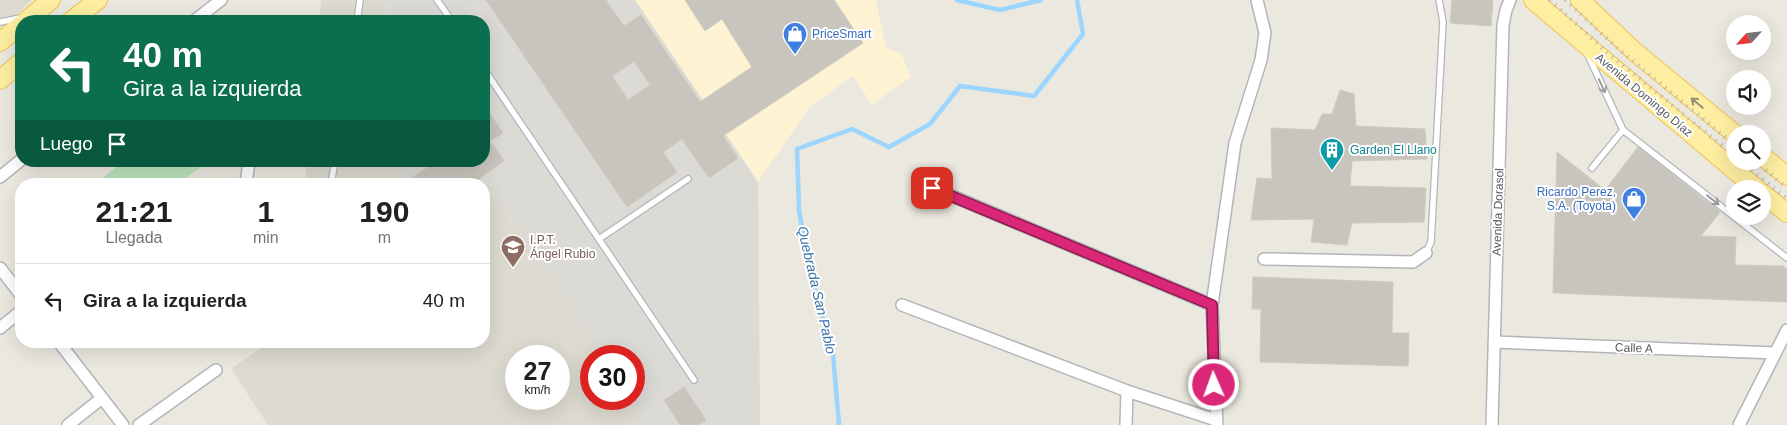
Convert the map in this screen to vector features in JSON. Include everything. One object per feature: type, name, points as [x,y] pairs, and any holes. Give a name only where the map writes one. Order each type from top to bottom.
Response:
[{"type":"main road","points":[[79,15],[98,0]]},
{"type":"main road","name":"Avenida Domingo Díaz","points":[[1533,0],[1746,180]]},
{"type":"main road","points":[[1580,0],[1635,52],[1726,127]]},
{"type":"main road","points":[[33,15],[48,1]]},
{"type":"main road","points":[[0,42],[15,30]]},
{"type":"main road","points":[[0,80],[15,67]]},
{"type":"main road","points":[[1771,163],[1787,176]]},
{"type":"main road","points":[[1771,200],[1787,213]]},
{"type":"street","points":[[202,15],[221,0]]},
{"type":"street","points":[[902,304],[1127,391],[1216,423],[1212,305],[1235,143],[1261,60],[1265,33],[1257,0]]},
{"type":"street","name":"Avenida Dorasol","points":[[1492,425],[1504,25],[1510,0]]},
{"type":"street","points":[[0,177],[15,165]]},
{"type":"street","points":[[932,188],[1212,305]]},
{"type":"street","points":[[1264,259],[1413,262],[1426,253]]},
{"type":"street","points":[[0,268],[15,287]]},
{"type":"street","points":[[0,328],[15,316]]},
{"type":"street","points":[[1739,425],[1787,330]]},
{"type":"street","name":"Calle A","points":[[1494,342],[1775,353]]},
{"type":"street","points":[[63,348],[123,425]]},
{"type":"street","points":[[139,425],[216,370]]},
{"type":"street","points":[[1126,425],[1127,391]]},
{"type":"street","points":[[68,425],[102,398]]},
{"type":"lane","points":[[358,15],[360,0]]},
{"type":"lane","points":[[437,0],[448,15]]},
{"type":"lane","points":[[1426,253],[1431,242],[1443,22],[1439,0]]},
{"type":"lane","points":[[0,22],[15,21]]},
{"type":"lane","points":[[1582,42],[1623,130],[1787,258]]},
{"type":"lane","points":[[490,78],[694,380]]},
{"type":"lane","points":[[1592,168],[1623,130]]},
{"type":"lane","points":[[599,239],[688,179]]},
{"type":"shaded area","points":[[0,0],[32,0],[0,28]]},
{"type":"shaded area","points":[[321,0],[384,0],[385,15],[320,15]]},
{"type":"shaded area","points":[[384,0],[635,0],[758,182],[760,425],[646,425],[636,410],[645,410],[645,345],[594,345],[490,191],[490,178],[397,178],[397,167],[490,167],[490,15],[385,15]]},
{"type":"shaded area","points":[[635,0],[876,0],[886,48],[901,53],[911,77],[872,105],[853,76],[809,108],[758,182]]},
{"type":"shaded area","points":[[306,167],[397,167],[397,178],[306,178]]},
{"type":"shaded area","name":"I.P.T. Ángel Rubio","points":[[491,190],[594,345],[580,345],[580,410],[636,410],[646,425],[268,425],[231,369],[261,348],[490,348]]},
{"type":"green space","points":[[116,167],[200,168],[186,178],[103,178]]},
{"type":"building","points":[[486,0],[606,0],[624,26],[641,15],[700,102],[752,67],[722,19],[705,31],[685,0],[834,0],[863,43],[723,136],[738,158],[709,178],[682,139],[663,152],[677,172],[627,207]],"holes":[[[634,61],[650,85],[628,100],[612,76]]]},
{"type":"building","points":[[1452,0],[1493,0],[1491,26],[1450,23]]},
{"type":"building","name":"Garden El Llano","points":[[1340,90],[1354,94],[1356,126],[1425,129],[1427,159],[1352,161],[1350,186],[1426,188],[1424,222],[1352,223],[1347,245],[1311,242],[1314,219],[1251,220],[1257,178],[1272,179],[1271,128],[1315,130],[1322,114],[1332,114]]},
{"type":"building","points":[[490,114],[503,133],[490,141]]},
{"type":"building","points":[[490,141],[504,161],[480,178],[412,178],[428,167],[490,167]]},
{"type":"building","name":"Ricardo Perez, S.A. (Toyota)","points":[[1638,147],[1720,212],[1701,236],[1736,237],[1735,265],[1783,266],[1787,269],[1787,302],[1553,293],[1557,152],[1605,190]]},
{"type":"building","points":[[1253,277],[1393,282],[1392,333],[1409,333],[1408,366],[1260,362],[1261,309],[1252,309]]},
{"type":"building","points":[[684,387],[706,420],[698,425],[680,425],[664,400]]},
{"type":"waterway","name":"Quebrada San Pablo","points":[[957,0],[1000,10],[1041,0]]},
{"type":"waterway","name":"Quebrada San Pablo","points":[[839,425],[833,354],[809,268],[799,210],[797,149],[852,129],[889,147],[930,124],[960,86],[1034,96],[1083,34],[1077,0]]},
{"type":"railway","points":[[1550,0],[1610,55],[1726,149]]},
{"type":"railway","points":[[1565,0],[1614,45],[1726,138]]},
{"type":"railway","points":[[1752,170],[1787,199]]},
{"type":"railway","points":[[1766,170],[1787,188]]},
{"type":"place","name":"PriceSmart","points":[[795,55]]},
{"type":"place","name":"Garden El Llano","points":[[1332,171]]},
{"type":"place","name":"Ricardo Perez, S.A. (Toyota)","points":[[1634,220]]},
{"type":"place","name":"I.P.T. Ángel Rubio","points":[[513,268]]},
{"type":"route","points":[[932,188],[1212,305],[1214,385]]}]
